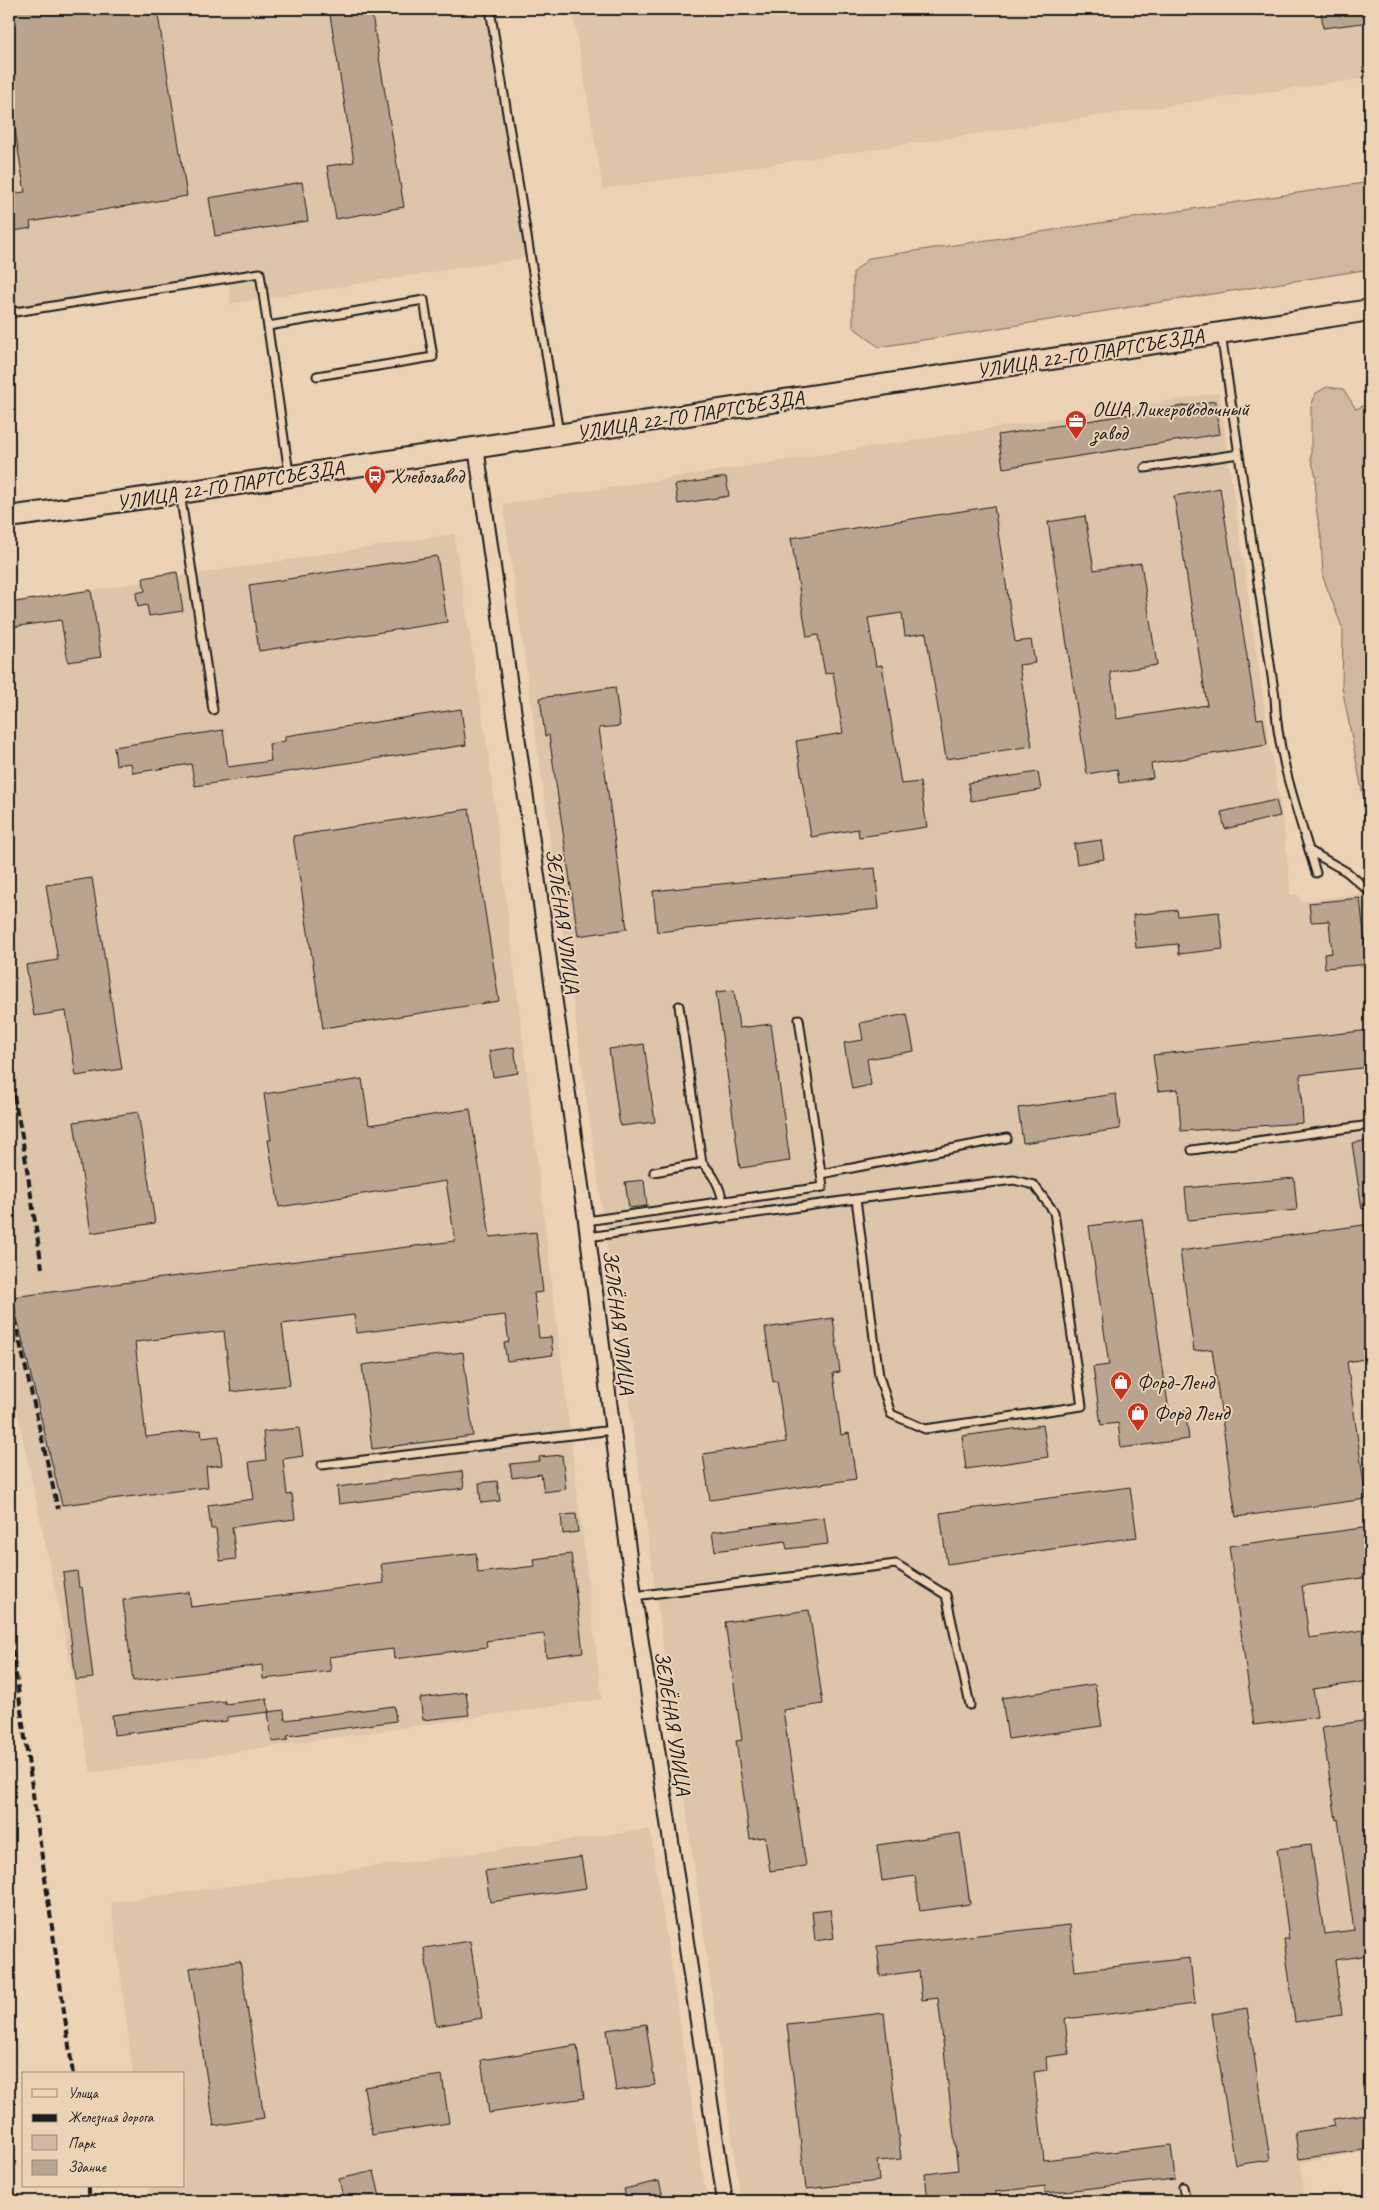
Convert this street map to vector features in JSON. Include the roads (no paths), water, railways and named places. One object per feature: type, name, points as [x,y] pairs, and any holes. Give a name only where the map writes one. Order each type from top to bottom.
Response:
[{"type":"main road","name":"УЛИЦА 22-ГО ПАРТСЪЕЗДА","points":[[9,517],[476,448],[1370,310]]},
{"type":"street","name":"ЗЕЛЁНАЯ УЛИЦА","points":[[476,448],[586,1221],[634,1596],[725,2201]]},
{"type":"lane","points":[[490,9],[559,435]]},
{"type":"lane","points":[[9,312],[260,273],[290,476]]},
{"type":"lane","points":[[268,326],[424,300],[433,357],[317,376]]},
{"type":"lane","points":[[1221,333],[1275,697],[1281,753],[1316,873]]},
{"type":"lane","points":[[1145,468],[1239,454]]},
{"type":"lane","points":[[180,493],[214,710]]},
{"type":"lane","points":[[1310,851],[1347,872],[1370,892]]},
{"type":"lane","points":[[679,1006],[702,1163],[712,1172],[719,1185],[723,1201]]},
{"type":"lane","points":[[586,1221],[822,1187],[799,1020]]},
{"type":"lane","points":[[1192,1150],[1370,1125]]},
{"type":"lane","points":[[821,1174],[1007,1138]]},
{"type":"lane","points":[[654,1172],[702,1163]]},
{"type":"lane","points":[[588,1237],[856,1199],[1014,1180],[1034,1186],[1054,1212],[1082,1406],[925,1429],[891,1414],[879,1376],[856,1199]]},
{"type":"lane","points":[[322,1465],[612,1430]]},
{"type":"lane","points":[[634,1596],[896,1564],[946,1595],[970,1705]]},
{"type":"lane","points":[[1183,2186],[1186,2201]]},
{"type":"railway","points":[[9,1072],[22,1136],[42,1268]]},
{"type":"railway","points":[[9,1295],[58,1509]]},
{"type":"railway","points":[[9,1626],[73,2072]]},
{"type":"railway","points":[[89,2188],[89,2201]]},
{"type":"place","name":"ОША Ликероводочный завод","points":[[1076,440]]},
{"type":"place","name":"Хлебозавод","points":[[375,495]]},
{"type":"place","name":"Форд-Ленд","points":[[1121,1401]]},
{"type":"place","name":"Форд Ленд","points":[[1138,1432]]}]
